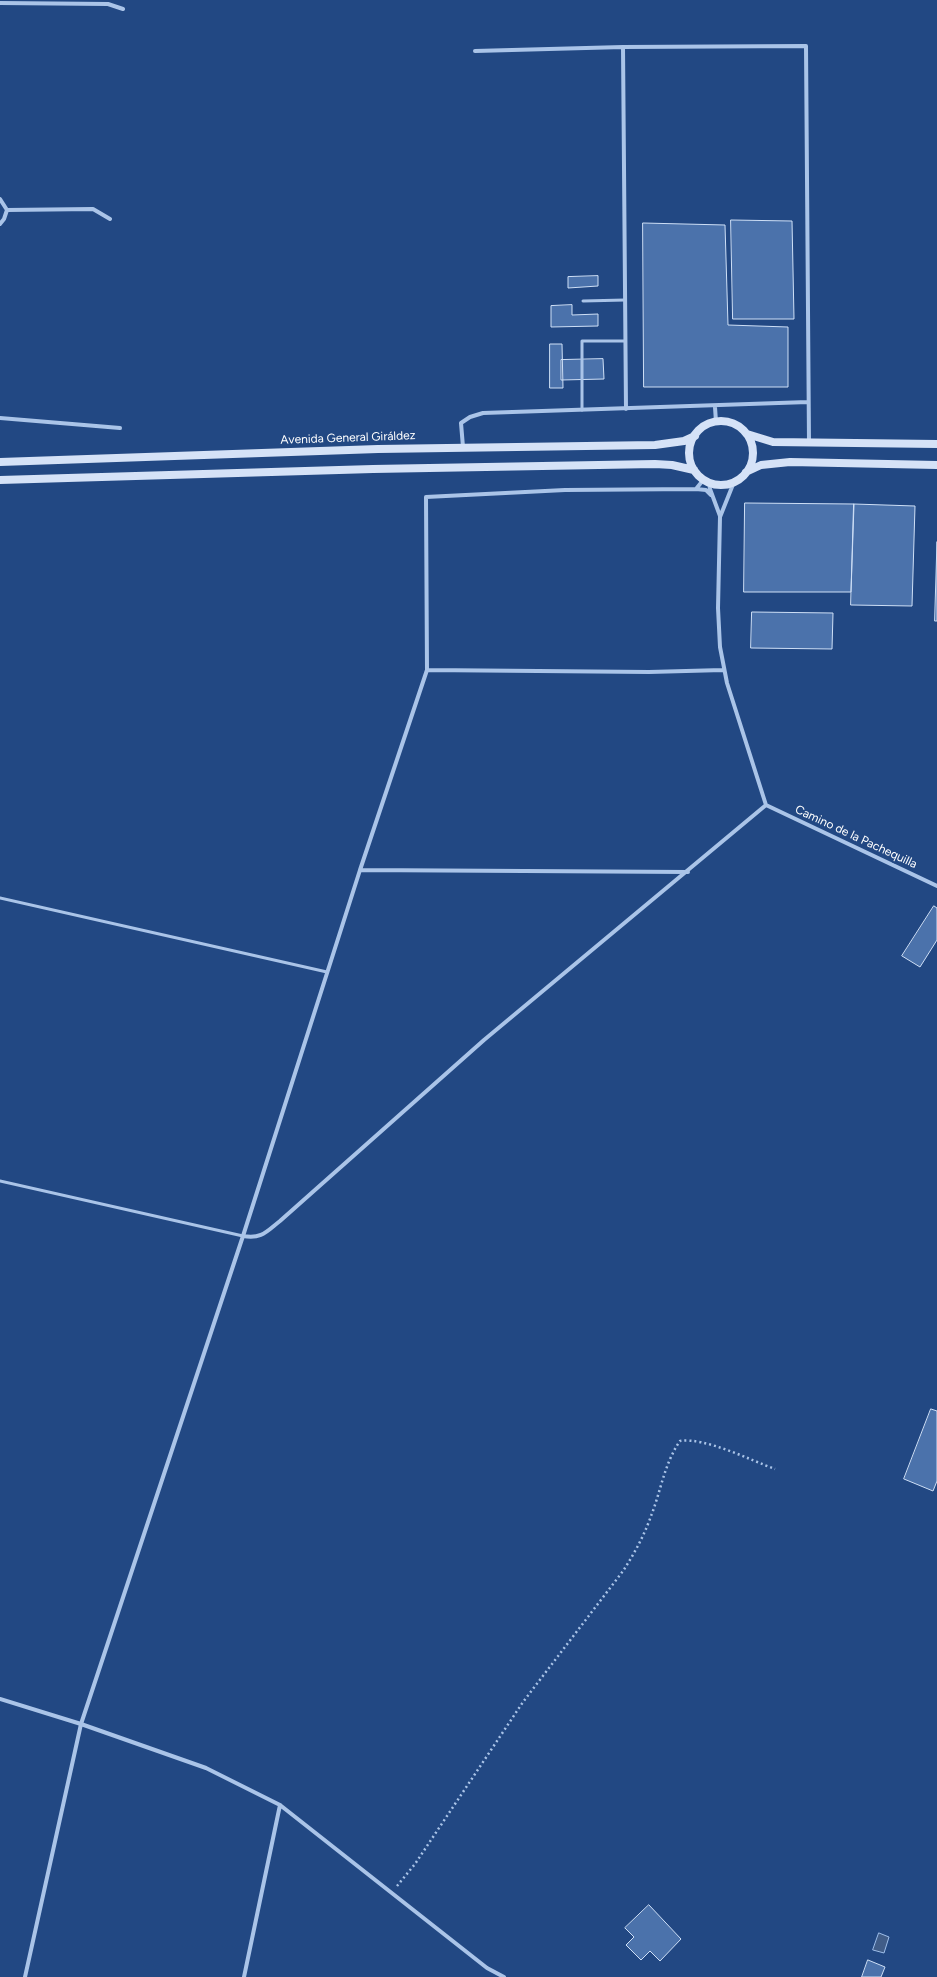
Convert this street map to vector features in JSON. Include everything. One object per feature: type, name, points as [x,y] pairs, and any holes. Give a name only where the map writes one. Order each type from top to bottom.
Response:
[{"type":"main road","points":[[694,470],[690,451],[695,436],[705,426],[716,422],[732,423],[747,434],[773,442],[937,444]]},
{"type":"main road","points":[[745,473],[751,464],[753,454],[747,434]]},
{"type":"main road","name":"Avenida General Giráldez","points":[[0,462],[463,447],[655,445],[684,441],[695,436]]},
{"type":"main road","points":[[0,480],[373,469],[655,464],[672,465],[694,470],[707,481],[723,484],[734,482],[745,473],[761,465],[790,462],[937,465]]},
{"type":"street","points":[[0,3],[108,4],[123,10]]},
{"type":"street","points":[[475,51],[623,47],[806,46],[809,442]]},
{"type":"street","points":[[623,47],[626,409]]},
{"type":"street","points":[[0,224],[4,219],[7,210],[1,200]]},
{"type":"street","points":[[7,210],[93,209],[110,219]]},
{"type":"street","points":[[463,447],[461,424],[470,417],[483,413],[715,407],[739,403],[808,402]]},
{"type":"street","points":[[715,407],[716,422]]},
{"type":"street","points":[[0,418],[120,428]]},
{"type":"street","points":[[696,488],[707,481],[720,517]]},
{"type":"street","points":[[244,1236],[255,1238],[261,1236],[280,1221],[484,1040],[766,806],[724,670],[719,634],[720,517],[734,482]]},
{"type":"street","points":[[25,1977],[81,1724],[244,1236],[360,870],[428,670],[426,496],[565,490],[696,488],[706,490],[712,496]]},
{"type":"street","points":[[428,670],[649,672],[724,670]]},
{"type":"street","name":"Camino de la Pachequilla","points":[[766,806],[937,886]]},
{"type":"street","points":[[360,870],[688,872]]},
{"type":"street","points":[[0,1698],[81,1724],[206,1768],[280,1805],[487,1968],[504,1977]]},
{"type":"street","points":[[244,1977],[280,1805]]},
{"type":"lane","points":[[583,301],[625,300]]},
{"type":"lane","points":[[582,410],[582,341],[625,341]]},
{"type":"lane","points":[[0,898],[327,972]]},
{"type":"lane","points":[[0,1181],[244,1236]]},
{"type":"path","points":[[391,1892],[415,1864],[523,1702],[623,1571],[637,1549],[652,1516],[671,1454],[680,1442],[691,1440],[704,1443],[775,1469]]},
{"type":"water","points":[[879,1933],[889,1937],[884,1953],[873,1950]]},
{"type":"building","points":[[731,220],[792,221],[794,319],[733,319]]},
{"type":"building","points":[[643,223],[725,225],[728,325],[788,327],[788,387],[644,387]]},
{"type":"building","points":[[598,276],[598,286],[568,288],[568,277]]},
{"type":"building","points":[[572,305],[572,315],[598,314],[598,326],[551,327],[551,306]]},
{"type":"building","points":[[550,344],[562,344],[563,388],[550,388]]},
{"type":"building","points":[[603,359],[604,379],[561,380],[561,360]]},
{"type":"building","points":[[745,503],[854,504],[851,592],[744,592]]},
{"type":"building","points":[[854,504],[915,506],[912,606],[851,605]]},
{"type":"building","points":[[937,542],[937,621],[935,621]]},
{"type":"building","points":[[752,612],[833,613],[832,649],[751,648]]},
{"type":"building","points":[[934,906],[937,908],[937,940],[920,967],[902,956]]},
{"type":"building","points":[[931,1409],[937,1411],[937,1481],[933,1491],[904,1479]]},
{"type":"building","points":[[649,1905],[681,1939],[660,1961],[650,1951],[641,1960],[626,1945],[634,1937],[625,1928]]},
{"type":"building","points":[[868,1960],[885,1967],[881,1977],[862,1977]]}]
